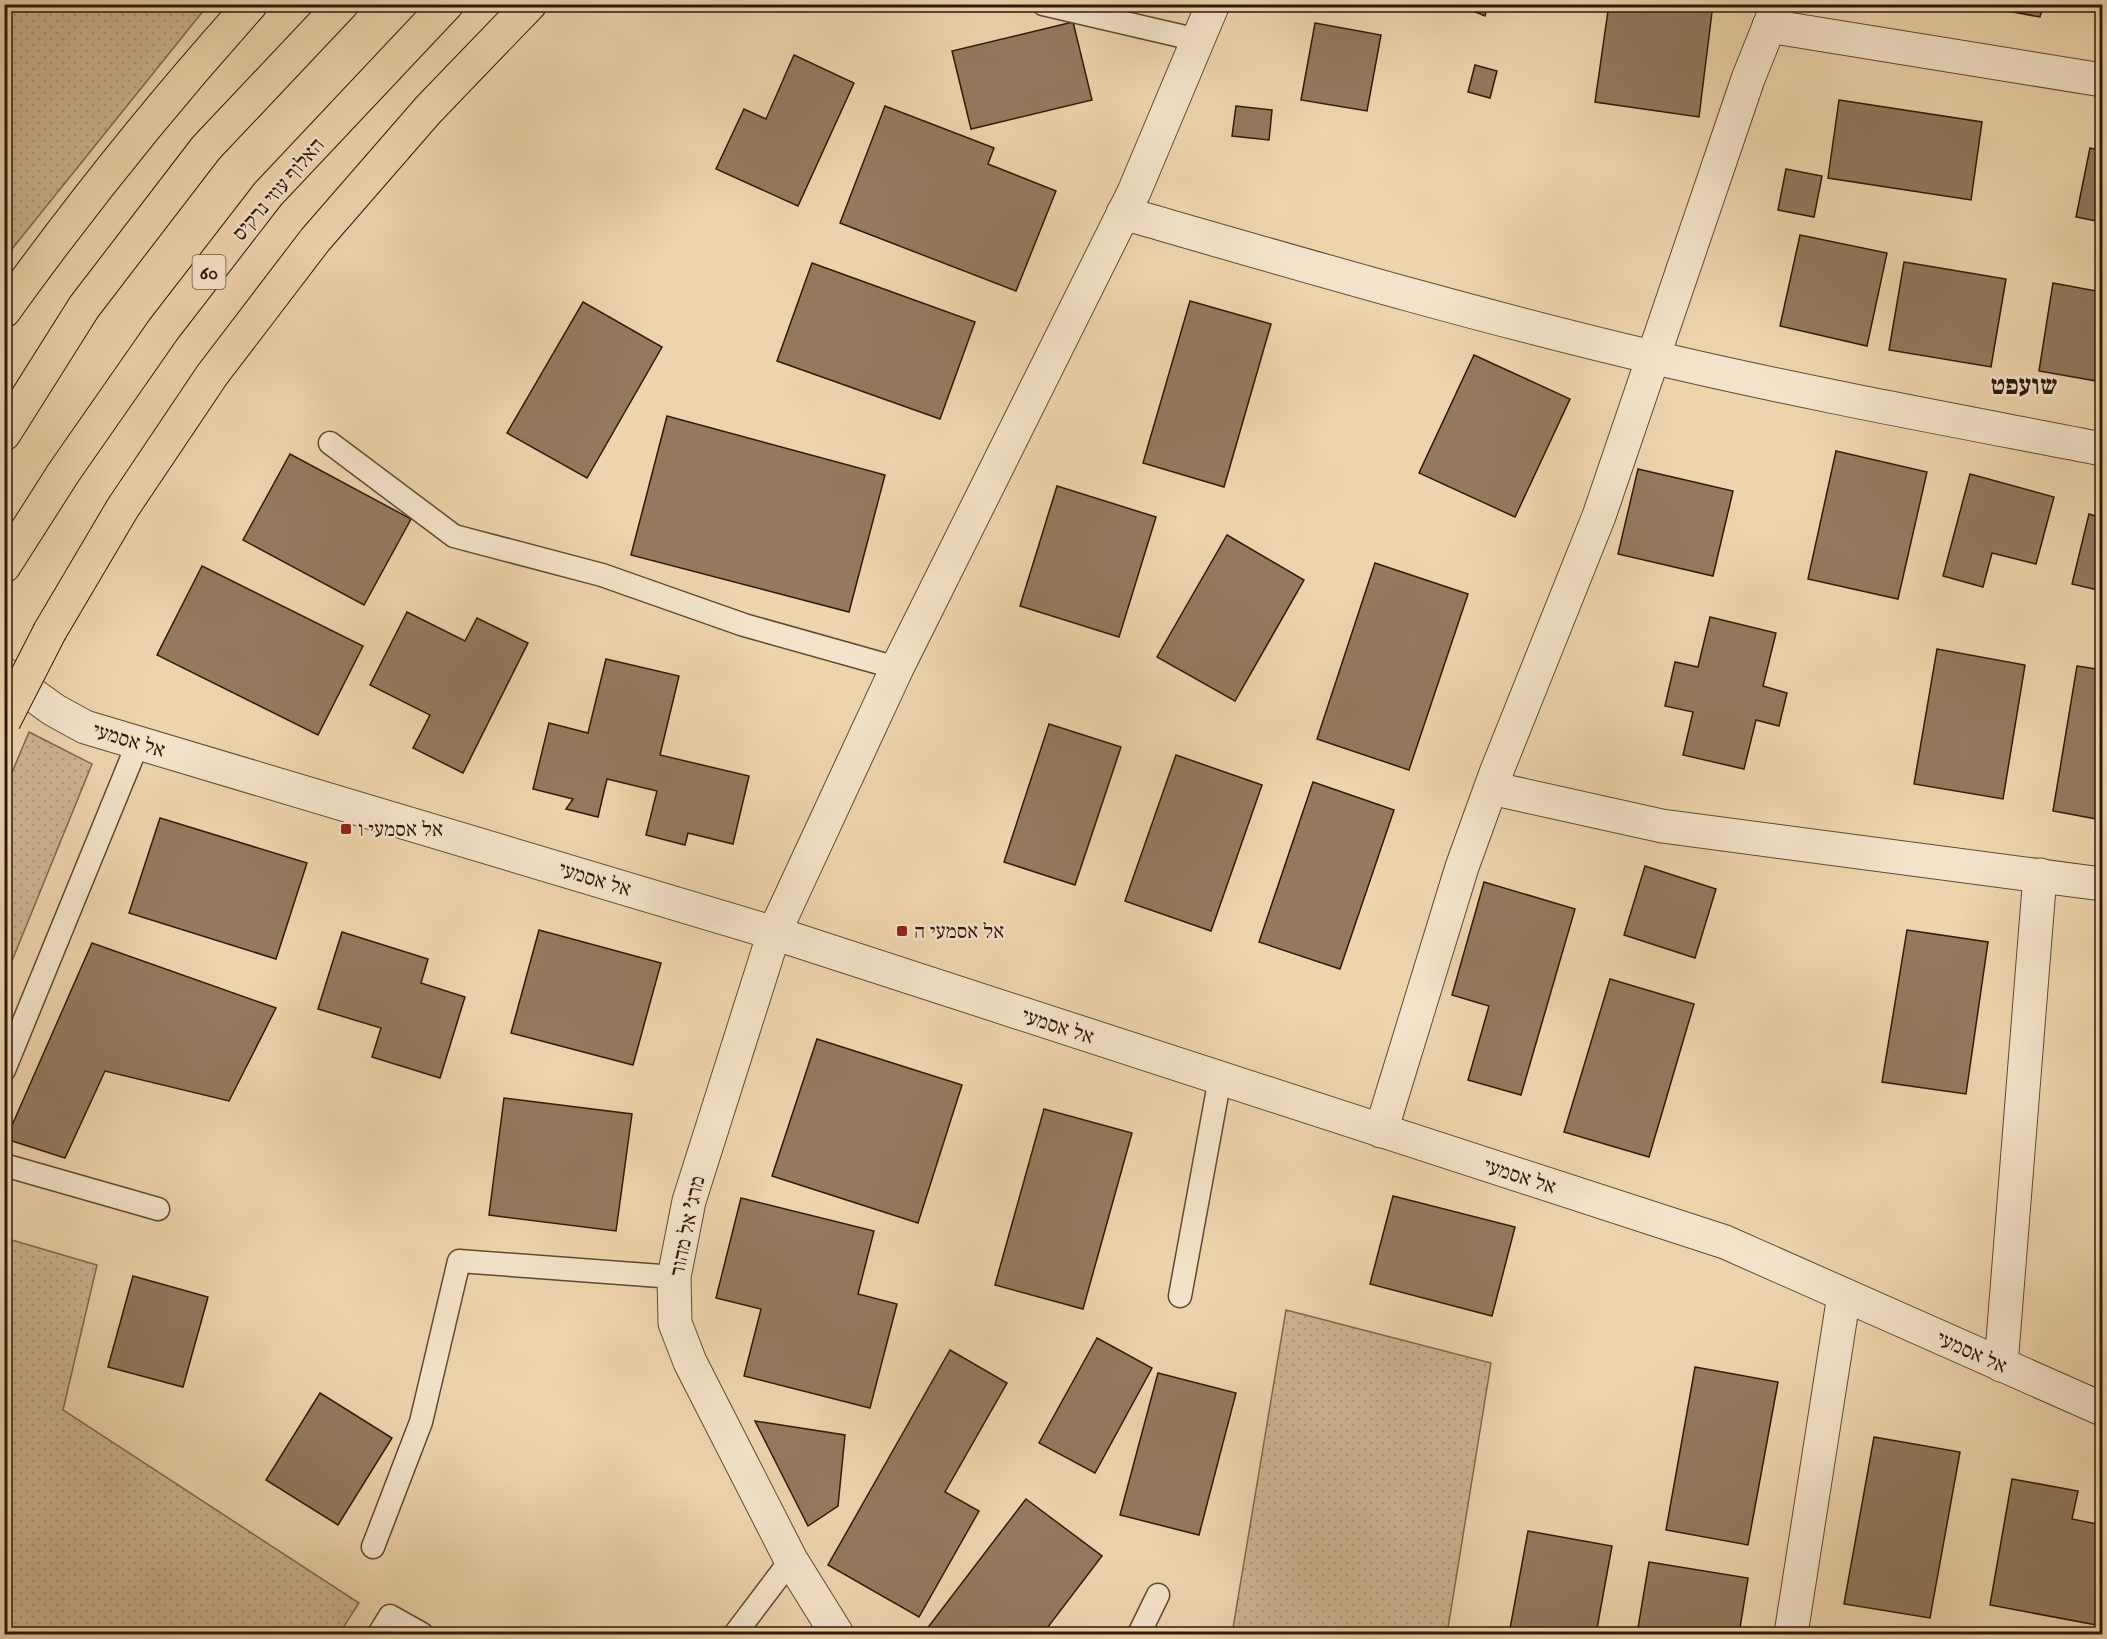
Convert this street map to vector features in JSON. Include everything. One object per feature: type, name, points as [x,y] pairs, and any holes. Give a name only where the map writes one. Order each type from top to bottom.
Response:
[{"type":"highway","points":[[4,311],[101,182],[173,93],[251,4]]},
{"type":"highway","points":[[4,434],[84,307],[206,148],[342,4]]},
{"type":"highway","name":"האלוף עוזי נרקיס","points":[[4,566],[64,472],[163,330],[268,194],[447,4]]},
{"type":"highway","points":[[4,721],[50,631],[122,509],[212,375],[315,240],[428,110],[530,4]]},
{"type":"street","name":"מרג' אל מהור","points":[[837,1635],[791,1560],[690,1362],[675,1323],[674,1276],[689,1201],[774,933],[897,668],[1123,213],[1214,4]]},
{"type":"street","points":[[1380,1131],[1462,867],[1599,516],[1748,79],[1774,15],[2103,80]]},
{"type":"street","points":[[1123,213],[1419,298],[1654,358],[1788,388],[2103,449]]},
{"type":"street","name":"אל אסמעי","points":[[4,674],[54,710],[86,727],[774,933],[1725,1242],[2103,1409]]},
{"type":"street","points":[[1491,788],[1662,826],[2103,884]]},
{"type":"street","points":[[2001,1365],[2040,875]]},
{"type":"street","points":[[1791,1635],[1844,1295]]},
{"type":"lane","points":[[1043,4],[1198,40]]},
{"type":"lane","points":[[330,442],[454,536],[602,575],[744,625],[897,668]]},
{"type":"lane","points":[[4,1070],[138,743]]},
{"type":"lane","points":[[1180,1296],[1220,1078]]},
{"type":"lane","points":[[4,1165],[158,1209]]},
{"type":"lane","points":[[373,1547],[421,1422],[459,1261],[674,1276]]},
{"type":"lane","points":[[735,1635],[791,1560]]},
{"type":"lane","points":[[1139,1635],[1158,1594]]},
{"type":"lane","points":[[379,1635],[390,1616],[422,1635]]},
{"type":"shaded area","points":[[4,5],[208,5],[8,254],[4,251]]},
{"type":"shaded area","points":[[29,732],[92,764],[5,978],[5,789]]},
{"type":"shaded area","points":[[5,1238],[97,1265],[63,1410],[359,1603],[339,1634],[5,1634]]},
{"type":"shaded area","points":[[1286,1310],[1491,1363],[1447,1634],[1232,1634]]},
{"type":"building","points":[[1456,4],[1488,4],[1485,16]]},
{"type":"building","points":[[1609,4],[1713,4],[1699,117],[1595,102]]},
{"type":"building","points":[[1970,4],[2043,4],[2040,17]]},
{"type":"building","points":[[1073,22],[1092,100],[971,129],[952,51]]},
{"type":"building","points":[[1315,23],[1381,35],[1367,111],[1301,100]]},
{"type":"building","points":[[794,55],[854,83],[798,206],[716,169],[744,109],[766,119]]},
{"type":"building","points":[[1475,65],[1497,71],[1490,98],[1468,92]]},
{"type":"building","points":[[1839,100],[1982,122],[1971,200],[1828,178]]},
{"type":"building","points":[[885,106],[994,148],[988,164],[1056,191],[1016,291],[840,223]]},
{"type":"building","points":[[1236,106],[1272,110],[1269,140],[1232,136]]},
{"type":"building","points":[[2090,148],[2102,151],[2102,222],[2076,217]]},
{"type":"building","points":[[1786,169],[1822,176],[1814,217],[1778,210]]},
{"type":"building","points":[[1800,235],[1887,253],[1867,346],[1780,326]]},
{"type":"building","points":[[1904,262],[2006,279],[1991,367],[1889,350]]},
{"type":"building","points":[[812,263],[975,322],[940,419],[777,361]]},
{"type":"building","points":[[2053,283],[2102,292],[2102,382],[2039,371]]},
{"type":"building","points":[[1190,301],[1271,324],[1224,487],[1143,463]]},
{"type":"building","points":[[583,302],[662,347],[587,478],[507,433]]},
{"type":"building","points":[[1474,355],[1570,399],[1515,517],[1419,473]]},
{"type":"building","points":[[667,416],[885,475],[849,612],[631,555]]},
{"type":"building","points":[[1836,451],[1927,472],[1898,599],[1808,579]]},
{"type":"building","points":[[290,454],[411,519],[364,605],[243,540]]},
{"type":"building","points":[[1638,469],[1733,491],[1713,576],[1618,554]]},
{"type":"building","points":[[1970,474],[2054,497],[2036,564],[1992,553],[1983,587],[1943,576]]},
{"type":"building","points":[[1057,486],[1156,517],[1119,637],[1020,606]]},
{"type":"building","points":[[2089,514],[2102,518],[2102,591],[2072,584]]},
{"type":"building","points":[[1227,535],[1304,580],[1235,701],[1157,657]]},
{"type":"building","points":[[1375,563],[1468,594],[1409,770],[1317,739]]},
{"type":"building","points":[[202,566],[363,646],[318,735],[157,655]]},
{"type":"building","points":[[407,612],[465,641],[477,618],[528,643],[463,773],[413,748],[430,715],[370,685]]},
{"type":"building","points":[[1710,617],[1776,633],[1763,686],[1787,693],[1779,726],[1756,720],[1744,769],[1683,755],[1693,712],[1665,706],[1675,662],[1698,667]]},
{"type":"building","points":[[1937,649],[2025,665],[2003,799],[1914,784]]},
{"type":"building","points":[[606,659],[679,676],[660,755],[749,776],[733,844],[688,833],[685,845],[646,835],[657,791],[607,779],[598,817],[566,809],[573,799],[533,789],[549,723],[588,733]]},
{"type":"building","points":[[2077,666],[2102,670],[2102,820],[2053,811]]},
{"type":"building","points":[[1049,724],[1121,747],[1075,885],[1004,862]]},
{"type":"building","points":[[1176,755],[1262,785],[1211,931],[1125,901]]},
{"type":"building","points":[[1313,782],[1394,810],[1340,969],[1259,942]]},
{"type":"building","points":[[160,818],[307,863],[276,959],[129,913]]},
{"type":"building","points":[[1645,866],[1716,889],[1695,958],[1624,935]]},
{"type":"building","points":[[1484,882],[1575,909],[1521,1095],[1468,1080],[1489,1006],[1452,995]]},
{"type":"building","points":[[539,930],[661,963],[633,1065],[511,1033]]},
{"type":"building","points":[[1907,930],[1988,942],[1966,1094],[1882,1082]]},
{"type":"building","points":[[342,932],[428,959],[421,983],[465,997],[440,1078],[372,1057],[381,1028],[318,1009]]},
{"type":"building","points":[[92,943],[276,1008],[229,1101],[105,1071],[65,1158],[6,1139]]},
{"type":"building","points":[[1610,979],[1694,1004],[1649,1157],[1564,1132]]},
{"type":"building","points":[[817,1039],[962,1085],[918,1223],[772,1176]]},
{"type":"building","points":[[504,1098],[632,1114],[616,1231],[489,1215]]},
{"type":"building","points":[[1044,1109],[1132,1133],[1083,1309],[995,1285]]},
{"type":"building","points":[[1393,1196],[1515,1227],[1492,1316],[1370,1284]]},
{"type":"building","points":[[741,1198],[874,1231],[858,1294],[897,1304],[870,1408],[744,1376],[761,1309],[716,1298]]},
{"type":"building","points":[[133,1276],[208,1297],[183,1387],[108,1367]]},
{"type":"building","points":[[1097,1338],[1152,1368],[1095,1473],[1039,1443]]},
{"type":"building","points":[[950,1350],[1007,1383],[945,1492],[979,1511],[919,1617],[828,1565]]},
{"type":"building","points":[[1695,1367],[1778,1382],[1748,1545],[1666,1530]]},
{"type":"building","points":[[1158,1373],[1236,1393],[1199,1535],[1120,1515]]},
{"type":"building","points":[[320,1393],[392,1438],[338,1525],[266,1480]]},
{"type":"building","points":[[755,1421],[845,1435],[838,1506],[808,1526]]},
{"type":"building","points":[[1874,1437],[1960,1452],[1930,1618],[1844,1604]]},
{"type":"building","points":[[2012,1479],[2078,1491],[2072,1519],[2102,1525],[2102,1626],[1990,1605]]},
{"type":"building","points":[[1026,1499],[1102,1556],[1044,1632],[1047,1634],[923,1634]]},
{"type":"building","points":[[1528,1531],[1612,1546],[1596,1634],[1509,1634]]},
{"type":"building","points":[[1649,1562],[1748,1578],[1739,1634],[1637,1634]]},
{"type":"place","name":"אל אסמעי ו","points":[[346,829]]},
{"type":"place","name":"אל אסמעי ה","points":[[902,931]]},
{"type":"district","name":"שועפט","points":[[2024,385]]}]
